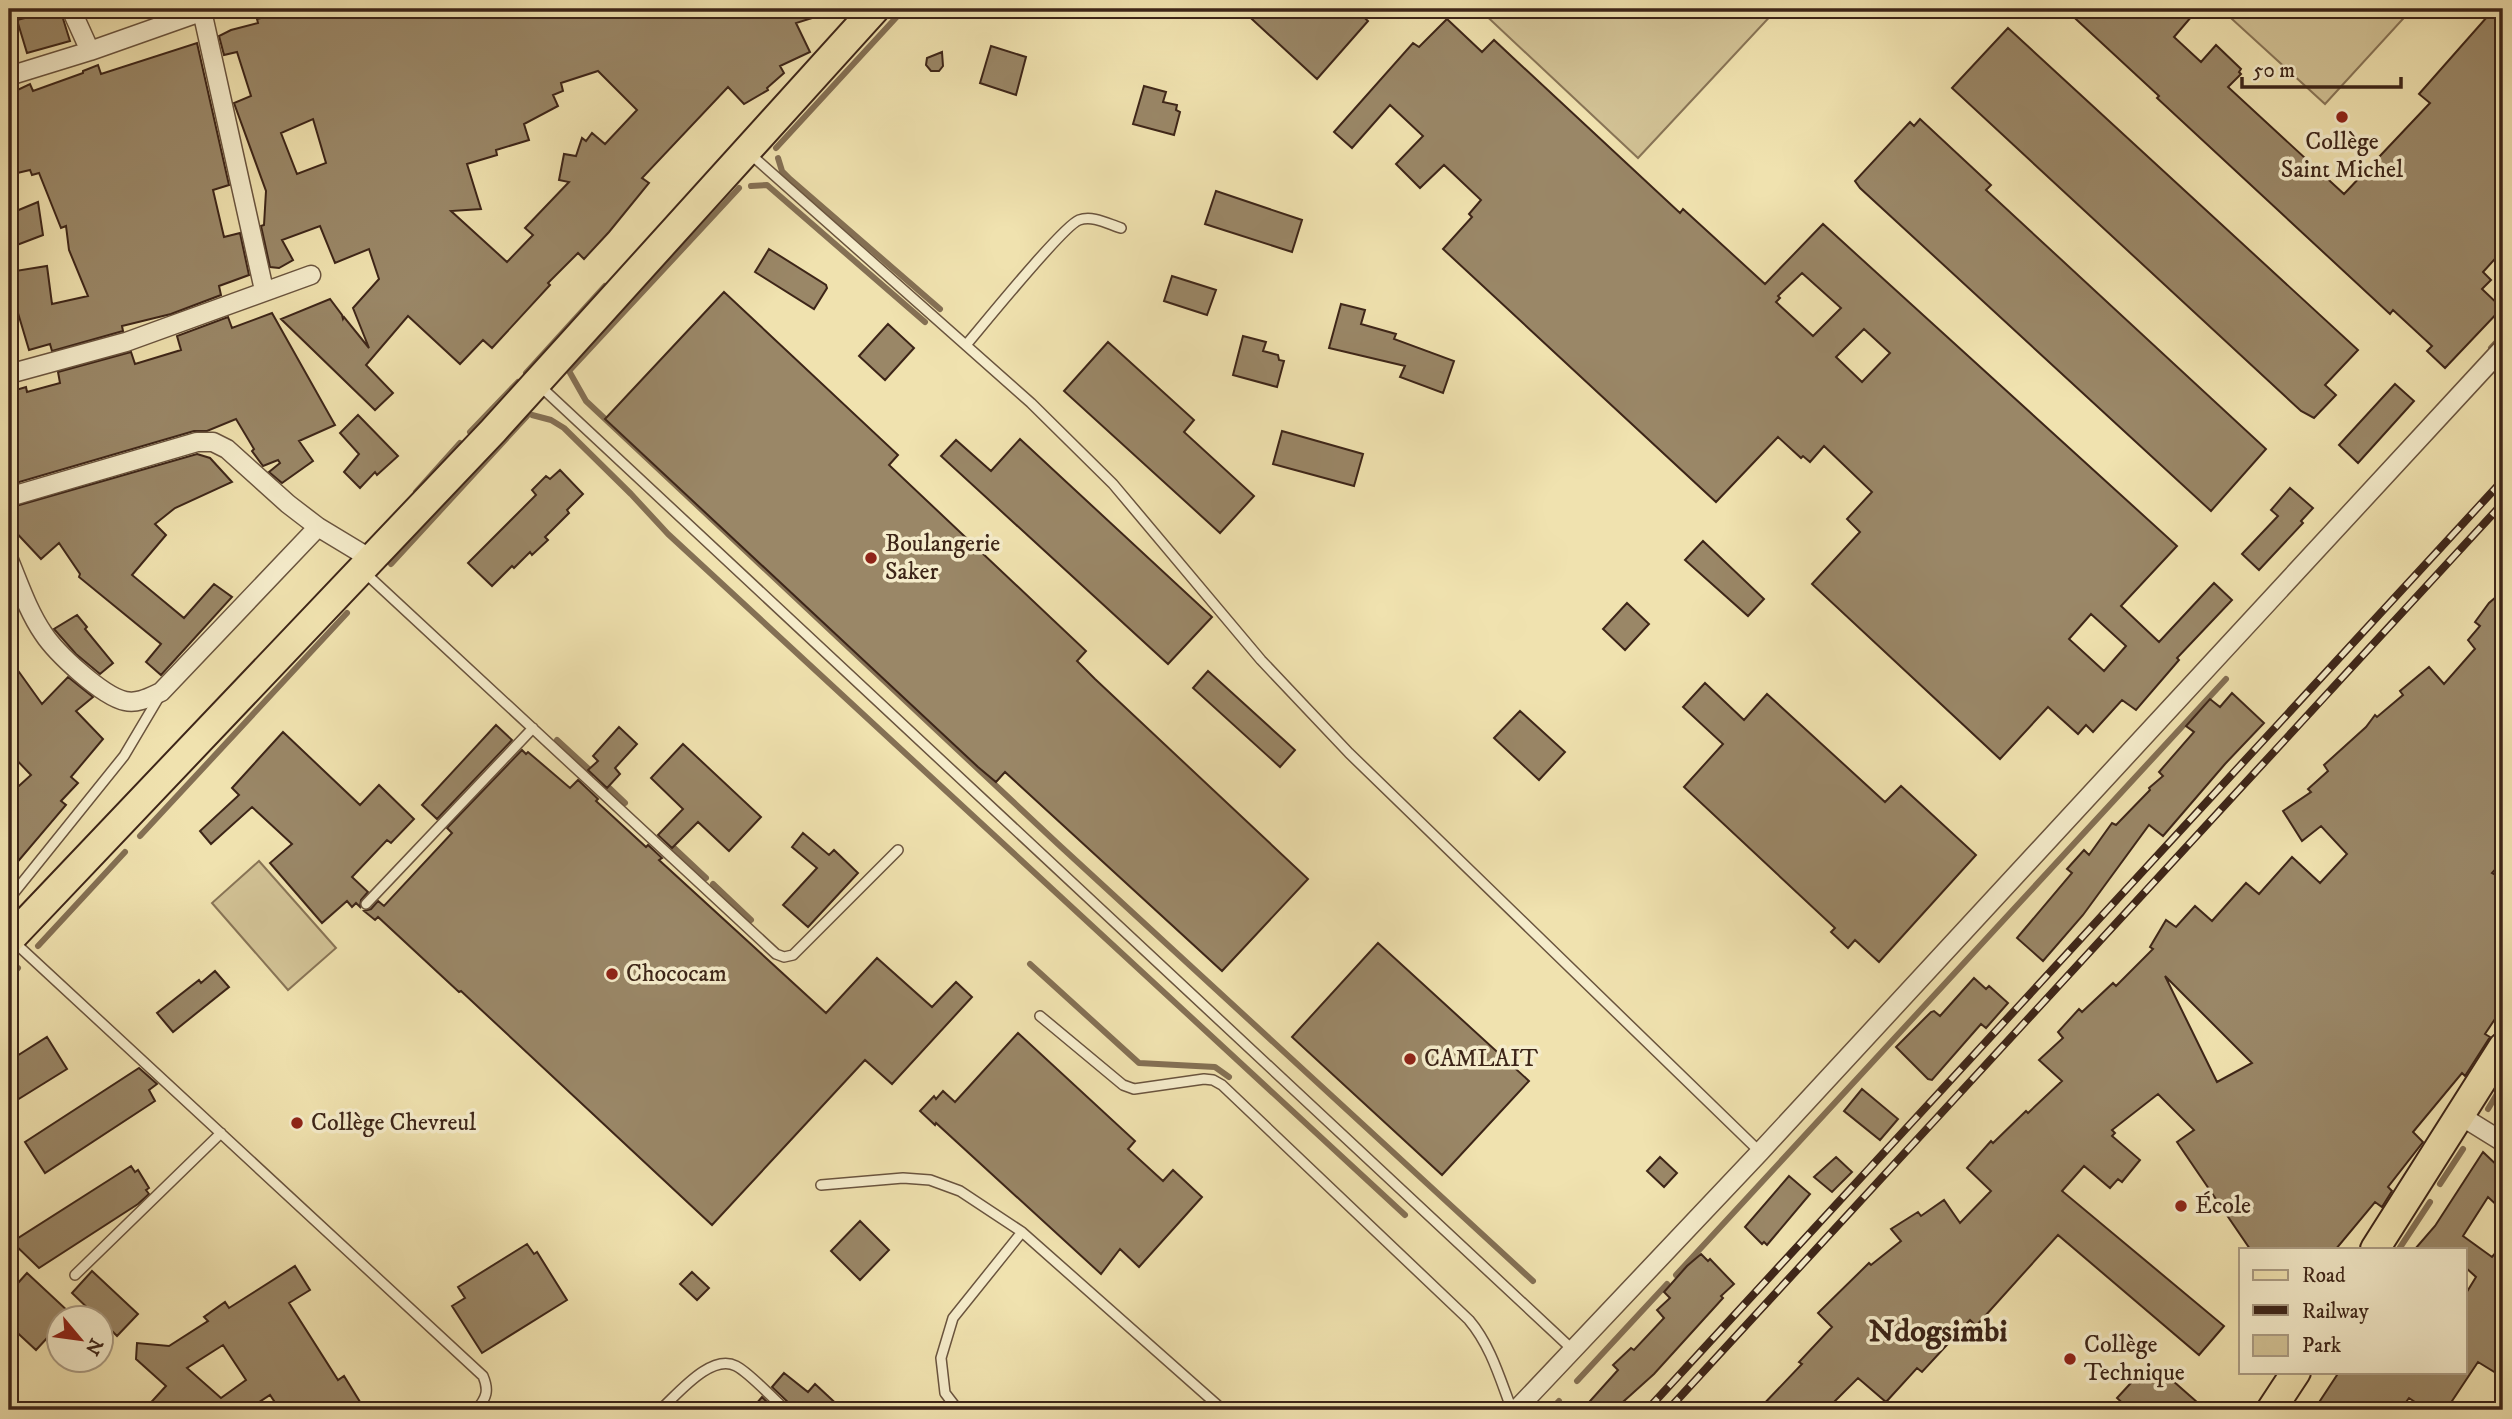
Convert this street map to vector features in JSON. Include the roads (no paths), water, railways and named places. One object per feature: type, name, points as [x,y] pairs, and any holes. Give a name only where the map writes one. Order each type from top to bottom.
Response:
[{"type":"main road","points":[[10,939],[365,560],[537,383],[875,9]]},
{"type":"main road","points":[[2376,1248],[2503,1048]]},
{"type":"main road","points":[[2271,1410],[2295,1374]]},
{"type":"street","points":[[71,9],[90,51]]},
{"type":"street","points":[[9,76],[206,10],[264,290]]},
{"type":"street","points":[[9,374],[126,342],[311,275]]},
{"type":"street","points":[[1514,1410],[1760,1152],[2503,348]]},
{"type":"street","points":[[9,497],[197,442],[213,442],[227,449],[262,483],[365,560]]},
{"type":"street","points":[[9,560],[43,634],[53,645],[109,694],[126,701],[143,701],[161,692],[318,527]]},
{"type":"street","points":[[2461,1116],[2503,1142]]},
{"type":"lane","points":[[747,151],[1031,403],[1112,484],[1261,660],[1349,753],[1760,1152]]},
{"type":"lane","points":[[965,345],[1055,241],[1077,220],[1095,219],[1121,228]]},
{"type":"lane","points":[[537,383],[1573,1349]]},
{"type":"lane","points":[[365,560],[533,728],[776,954],[784,957],[793,955],[898,849]]},
{"type":"lane","points":[[9,899],[124,756],[161,692]]},
{"type":"lane","points":[[366,904],[533,728]]},
{"type":"lane","points":[[10,939],[483,1376],[488,1388],[484,1401],[476,1410]]},
{"type":"lane","points":[[1040,1016],[1123,1085],[1134,1089],[1204,1079],[1222,1085],[1469,1320],[1488,1348],[1514,1410]]},
{"type":"lane","points":[[75,1275],[221,1133]]},
{"type":"lane","points":[[821,1185],[903,1178],[930,1180],[960,1191],[1022,1232],[1223,1410]]},
{"type":"lane","points":[[958,1410],[945,1393],[940,1357],[953,1318],[1022,1232]]},
{"type":"lane","points":[[660,1410],[709,1367],[723,1362],[738,1366],[786,1410]]},
{"type":"waterway","points":[[776,148],[904,9]]},
{"type":"waterway","points":[[778,158],[782,171],[790,179],[940,309]]},
{"type":"waterway","points":[[751,186],[767,185],[925,322]]},
{"type":"waterway","points":[[739,188],[569,371],[586,401],[1058,844],[1533,1281]]},
{"type":"waterway","points":[[526,373],[605,286]]},
{"type":"waterway","points":[[2491,348],[2503,335]]},
{"type":"waterway","points":[[470,432],[518,382]]},
{"type":"waterway","points":[[532,415],[551,420],[564,428],[668,534],[1405,1215]]},
{"type":"waterway","points":[[391,564],[527,416]]},
{"type":"waterway","points":[[416,492],[460,443]]},
{"type":"waterway","points":[[140,836],[347,613]]},
{"type":"waterway","points":[[1676,1275],[2226,679]]},
{"type":"waterway","points":[[557,740],[593,773]]},
{"type":"waterway","points":[[604,783],[625,803]]},
{"type":"waterway","points":[[673,847],[706,878]]},
{"type":"waterway","points":[[38,946],[125,852]]},
{"type":"waterway","points":[[713,884],[751,920]]},
{"type":"waterway","points":[[1030,964],[1139,1063],[1215,1067],[1229,1077]]},
{"type":"waterway","points":[[9,978],[18,968]]},
{"type":"waterway","points":[[2488,1109],[2503,1084]]},
{"type":"waterway","points":[[2440,1184],[2463,1149]]},
{"type":"waterway","points":[[2400,1248],[2430,1202]]},
{"type":"waterway","points":[[1577,1381],[1667,1284]]},
{"type":"waterway","points":[[1551,1410],[1559,1401]]},
{"type":"railway","points":[[1647,1410],[2503,480]]},
{"type":"railway","points":[[1668,1410],[2503,503]]},
{"type":"place","name":"Collège Saint Michel","points":[[2342,117]]},
{"type":"place","name":"Boulangerie Saker","points":[[871,558]]},
{"type":"place","name":"Chococam","points":[[612,974]]},
{"type":"place","name":"CAMLAIT","points":[[1410,1059]]},
{"type":"place","name":"Collège Chevreul","points":[[297,1123]]},
{"type":"place","name":"École","points":[[2181,1206]]},
{"type":"place","name":"Collège Technique","points":[[2070,1359]]},
{"type":"district","name":"Ndogsimbi","points":[[1938,1332]]}]
